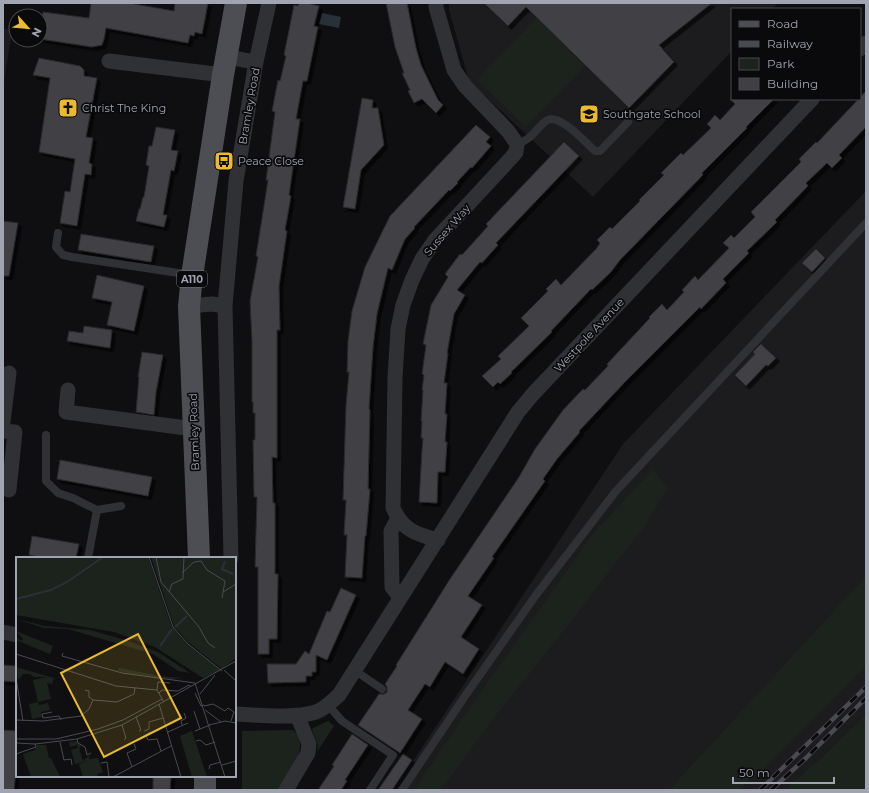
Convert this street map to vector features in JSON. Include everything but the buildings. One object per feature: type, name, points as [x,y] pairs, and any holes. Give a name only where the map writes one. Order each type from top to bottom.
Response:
[{"type":"main road","name":"Bramley Road","points":[[198,557],[189,306],[192,276],[236,3]]},
{"type":"main road","points":[[204,777],[205,790]]},
{"type":"street","name":"Bramley Road","points":[[231,557],[226,306],[236,180],[256,62],[269,3]]},
{"type":"street","points":[[436,3],[454,70],[465,86],[508,131],[517,144]]},
{"type":"street","points":[[109,61],[225,66],[256,62]]},
{"type":"street","name":"Westpole Avenue","points":[[400,597],[438,540],[518,412],[811,100]]},
{"type":"street","name":"Sussex Way","points":[[398,518],[393,508],[395,377],[398,329],[404,304],[412,280],[422,260],[435,240],[512,157],[516,152],[517,144]]},
{"type":"street","points":[[189,306],[212,304],[226,306]]},
{"type":"street","points":[[3,422],[9,373]]},
{"type":"street","points":[[68,390],[66,412],[194,429]]},
{"type":"street","points":[[3,430],[15,432],[10,490]]},
{"type":"street","points":[[236,714],[298,715],[317,712],[328,705],[339,695],[400,597],[392,587],[391,531],[398,518],[408,529],[418,535],[438,540]]},
{"type":"street","points":[[3,632],[16,635]]},
{"type":"street","points":[[286,790],[308,753],[309,744],[298,715]]},
{"type":"lane","points":[[517,144],[527,141],[547,120],[554,119],[562,122],[594,151],[600,151],[628,122]]},
{"type":"lane","points":[[402,790],[465,696],[536,595],[616,491],[866,223]]},
{"type":"lane","points":[[58,233],[56,247],[62,254],[72,257],[192,276]]},
{"type":"lane","points":[[46,434],[46,481],[58,493],[73,498],[97,510],[121,506]]},
{"type":"lane","points":[[88,557],[97,510]]},
{"type":"lane","points":[[354,670],[382,689]]},
{"type":"lane","points":[[328,705],[342,721],[393,755],[370,790]]},
{"type":"shaded area","name":"Southgate School","points":[[449,3],[778,3],[773,8],[731,8],[731,52],[593,197],[469,81],[449,10]]},
{"type":"shaded area","points":[[322,13],[341,17],[339,28],[319,24]]},
{"type":"shaded area","points":[[3,28],[8,30],[8,48],[9,48],[3,88]]},
{"type":"shaded area","points":[[866,191],[866,714],[827,752],[784,790],[394,790],[623,444]]},
{"type":"green space","points":[[537,17],[586,65],[526,127],[477,80]]},
{"type":"green space","points":[[653,469],[668,488],[646,524],[493,719],[440,790],[414,790],[466,713],[592,535]]},
{"type":"green space","points":[[866,576],[866,666],[763,770],[738,790],[669,790]]},
{"type":"green space","points":[[866,714],[866,790],[784,790],[827,752]]},
{"type":"green space","points":[[328,721],[334,726],[317,752],[318,745],[312,730],[313,728]]},
{"type":"green space","points":[[293,730],[298,737],[300,744],[299,752],[292,769],[278,790],[242,790],[242,731]]},
{"type":"railway","points":[[760,790],[866,687]]},
{"type":"railway","points":[[771,790],[806,758],[866,698]]},
{"type":"place","name":"Christ The King","points":[[68,108]]},
{"type":"place","name":"Southgate School","points":[[589,114]]},
{"type":"place","name":"Peace Close","points":[[224,161]]}]
